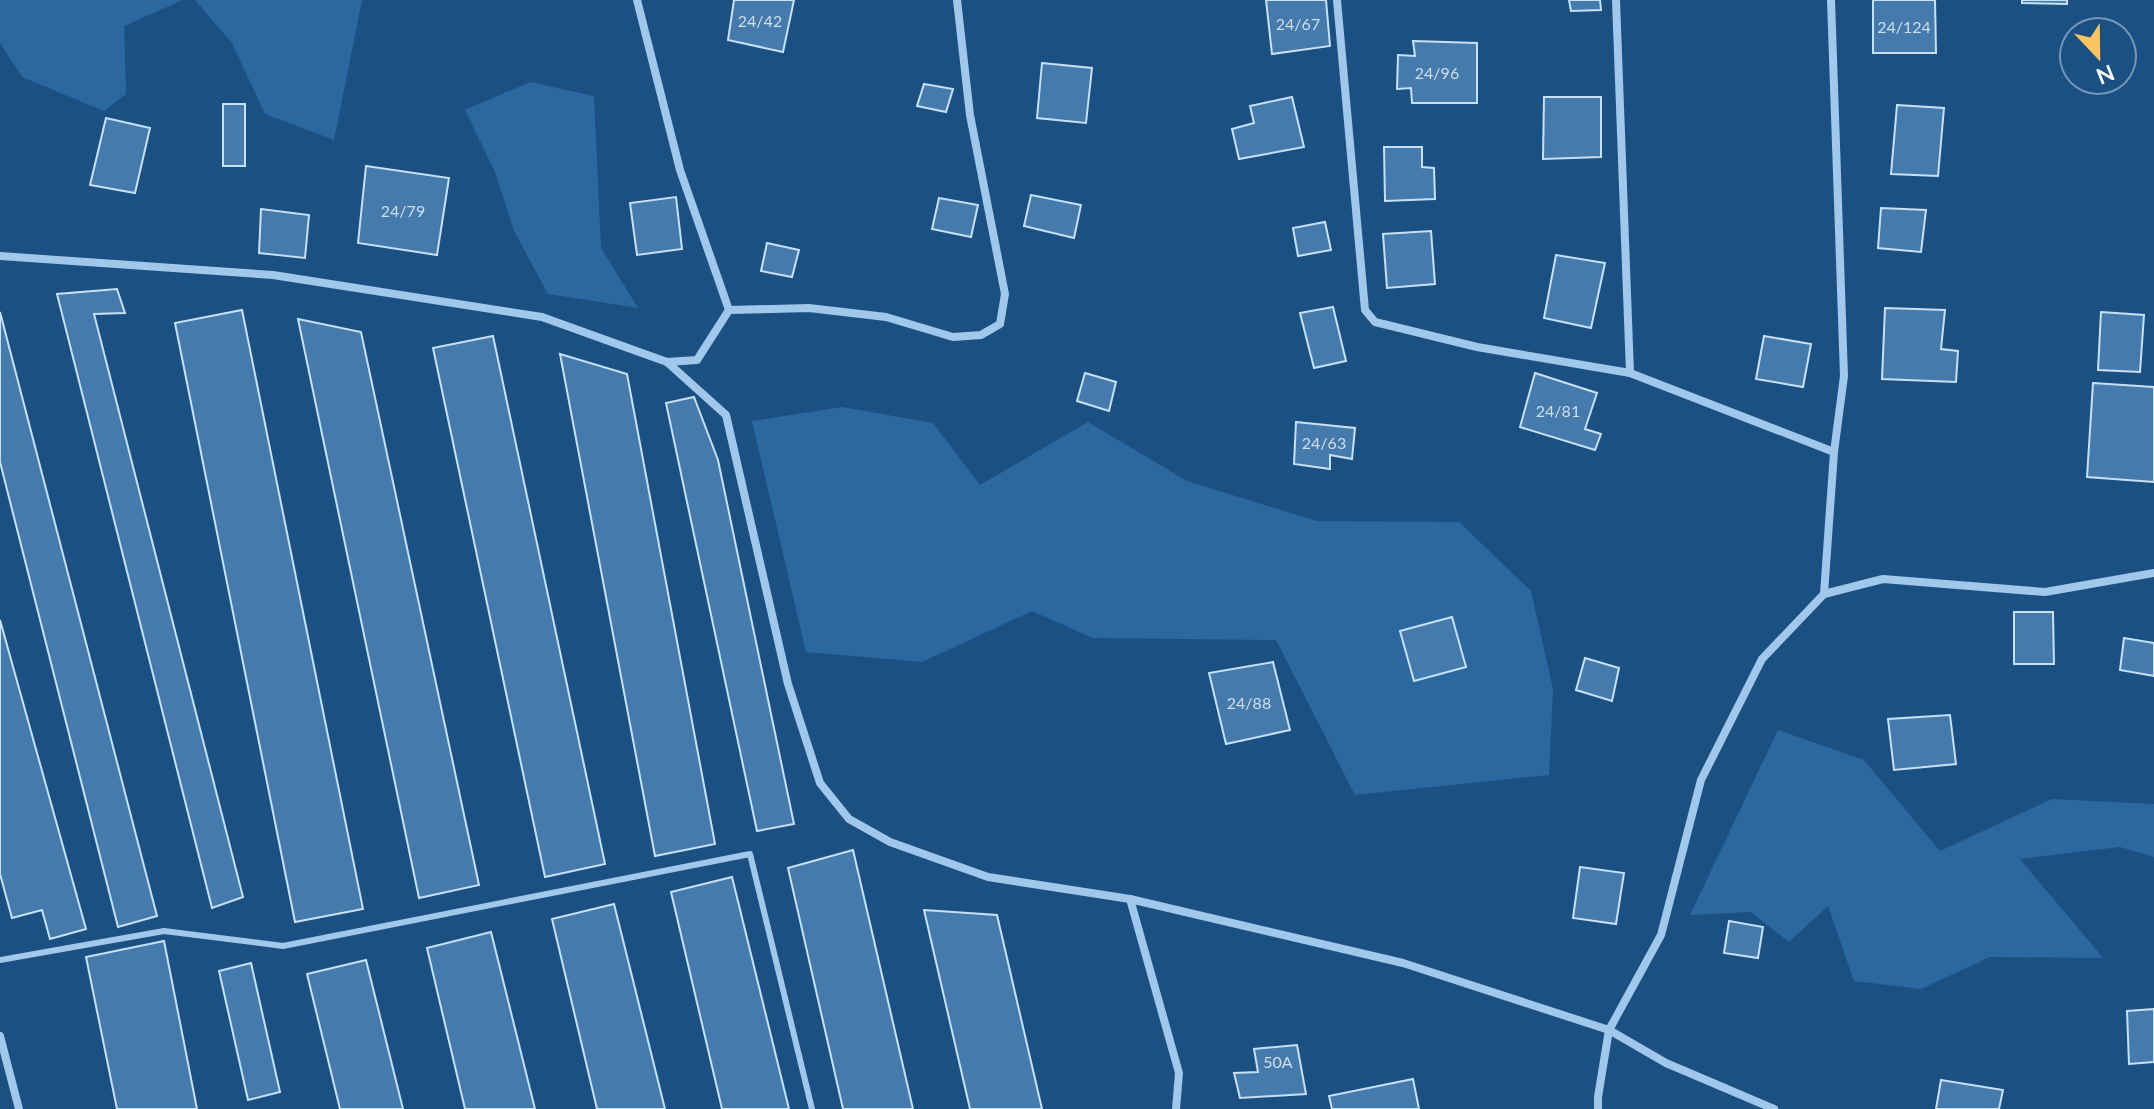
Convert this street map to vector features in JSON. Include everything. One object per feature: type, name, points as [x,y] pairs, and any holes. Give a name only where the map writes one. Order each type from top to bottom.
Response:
[{"type":"street","points":[[637,0],[680,170],[729,310]]},
{"type":"street","points":[[729,310],[809,308],[886,317],[953,337],[981,335],[1000,324],[1005,294],[970,115],[957,0]]},
{"type":"street","points":[[1337,0],[1365,310],[1375,322],[1477,347],[1630,373],[1834,452]]},
{"type":"street","points":[[1616,0],[1630,373]]},
{"type":"street","points":[[1824,594],[1834,452],[1844,376],[1831,0]]},
{"type":"street","points":[[0,256],[273,275],[542,317],[667,362],[726,415],[788,684],[820,783],[849,819],[890,842],[988,877],[1130,899],[1403,963],[1609,1030],[1666,1063],[1774,1109]]},
{"type":"street","points":[[667,362],[697,360],[729,310]]},
{"type":"street","points":[[1598,1109],[1609,1030],[1661,935],[1701,780],[1762,659],[1824,594],[1883,579],[2045,592],[2154,573]]},
{"type":"street","points":[[1130,899],[1179,1073],[1176,1109]]},
{"type":"street","points":[[0,1036],[19,1109]]},
{"type":"lane","points":[[0,960],[164,931],[283,946],[750,854],[812,1109]]},
{"type":"shaded area","points":[[0,0],[183,0],[124,26],[126,94],[104,111],[22,77],[0,43]]},
{"type":"shaded area","points":[[195,0],[362,0],[334,140],[265,114],[232,43]]},
{"type":"shaded area","points":[[530,82],[594,96],[601,248],[638,308],[548,294],[514,231],[495,172],[465,110]]},
{"type":"shaded area","points":[[842,407],[933,423],[980,485],[1088,422],[1187,481],[1317,521],[1459,522],[1531,591],[1553,689],[1549,775],[1355,795],[1276,640],[1093,638],[1032,611],[922,662],[806,652],[752,421]]},
{"type":"shaded area","points":[[1778,730],[1864,760],[1940,851],[2052,799],[2154,804],[2154,857],[2120,847],[2020,859],[2103,958],[1990,957],[1921,989],[1854,981],[1828,906],[1789,942],[1751,912],[1690,915]]},
{"type":"building","points":[[734,0],[794,0],[783,52],[728,40]]},
{"type":"building","points":[[1266,0],[1326,0],[1330,46],[1272,54]]},
{"type":"building","points":[[1569,0],[1600,0],[1601,10],[1571,11]]},
{"type":"building","points":[[1873,0],[1935,0],[1936,53],[1873,53]]},
{"type":"building","points":[[2022,0],[2067,0],[2067,4],[2022,3]]},
{"type":"building","points":[[1413,41],[1477,43],[1477,103],[1412,103],[1411,88],[1397,89],[1398,55],[1415,56]]},
{"type":"building","points":[[1042,63],[1092,68],[1086,123],[1037,118]]},
{"type":"building","points":[[924,84],[953,89],[946,112],[917,106]]},
{"type":"building","points":[[1292,97],[1304,147],[1239,159],[1232,129],[1254,123],[1250,106]]},
{"type":"building","points":[[1544,97],[1601,97],[1601,157],[1543,159]]},
{"type":"building","points":[[223,104],[245,104],[245,166],[223,166]]},
{"type":"building","points":[[1897,105],[1944,108],[1938,176],[1891,174]]},
{"type":"building","points":[[106,118],[150,128],[135,193],[90,185]]},
{"type":"building","points":[[1384,147],[1422,147],[1422,167],[1434,168],[1435,199],[1385,201]]},
{"type":"building","points":[[366,166],[449,178],[437,255],[358,243]]},
{"type":"building","points":[[1031,195],[1081,205],[1074,238],[1024,226]]},
{"type":"building","points":[[676,197],[682,249],[637,255],[630,203]]},
{"type":"building","points":[[939,198],[978,205],[971,237],[932,229]]},
{"type":"building","points":[[1881,208],[1926,210],[1921,252],[1878,248]]},
{"type":"building","points":[[261,209],[309,215],[305,258],[259,253]]},
{"type":"building","points":[[1325,222],[1331,250],[1298,256],[1293,228]]},
{"type":"building","points":[[1431,231],[1435,284],[1387,288],[1383,234]]},
{"type":"building","points":[[767,243],[799,250],[792,277],[761,271]]},
{"type":"building","points":[[1556,255],[1605,263],[1591,328],[1544,318]]},
{"type":"building","points":[[117,289],[125,313],[94,314],[243,897],[212,908],[57,294]]},
{"type":"building","points":[[1333,307],[1346,361],[1314,368],[1300,313]]},
{"type":"building","points":[[1885,308],[1945,310],[1941,349],[1958,351],[1956,382],[1882,379]]},
{"type":"building","points":[[242,310],[363,909],[295,922],[175,323]]},
{"type":"building","points":[[0,312],[157,916],[118,927],[0,462]]},
{"type":"building","points":[[2101,312],[2144,315],[2140,372],[2098,370]]},
{"type":"building","points":[[298,319],[361,332],[479,885],[419,898]]},
{"type":"building","points":[[493,336],[605,864],[545,877],[433,348]]},
{"type":"building","points":[[1764,336],[1811,344],[1803,387],[1756,379]]},
{"type":"building","points":[[560,354],[627,374],[715,844],[655,856]]},
{"type":"building","points":[[1085,373],[1116,382],[1109,411],[1077,401]]},
{"type":"building","points":[[1535,373],[1597,393],[1585,429],[1601,434],[1595,450],[1520,427]]},
{"type":"building","points":[[2093,383],[2154,387],[2154,482],[2087,477]]},
{"type":"building","points":[[694,397],[718,460],[794,824],[757,831],[666,403]]},
{"type":"building","points":[[1296,422],[1355,428],[1352,459],[1330,455],[1330,469],[1294,464]]},
{"type":"building","points":[[2014,612],[2053,612],[2054,664],[2014,664]]},
{"type":"building","points":[[1452,617],[1466,667],[1414,681],[1400,631]]},
{"type":"building","points":[[0,620],[86,929],[50,939],[42,910],[12,918],[0,874]]},
{"type":"building","points":[[2124,638],[2154,643],[2154,676],[2120,670]]},
{"type":"building","points":[[1585,658],[1619,668],[1612,701],[1576,690]]},
{"type":"building","points":[[1273,662],[1290,730],[1226,744],[1209,673]]},
{"type":"building","points":[[1950,715],[1956,764],[1894,770],[1888,719]]},
{"type":"building","points":[[853,850],[913,1109],[843,1109],[788,868]]},
{"type":"building","points":[[1580,867],[1624,873],[1616,924],[1573,918]]},
{"type":"building","points":[[732,877],[789,1109],[722,1109],[671,892]]},
{"type":"building","points":[[614,904],[665,1109],[597,1109],[552,919]]},
{"type":"building","points":[[924,910],[997,915],[1042,1109],[970,1109]]},
{"type":"building","points":[[1729,921],[1763,927],[1758,958],[1724,953]]},
{"type":"building","points":[[491,932],[535,1109],[465,1109],[427,948]]},
{"type":"building","points":[[164,941],[197,1109],[117,1109],[86,957]]},
{"type":"building","points":[[366,960],[403,1109],[340,1109],[307,974]]},
{"type":"building","points":[[251,963],[280,1092],[248,1100],[219,971]]},
{"type":"building","points":[[2154,1009],[2154,1062],[2129,1064],[2127,1011]]},
{"type":"building","points":[[1297,1045],[1306,1094],[1240,1098],[1234,1073],[1258,1072],[1254,1049]]},
{"type":"building","points":[[1413,1079],[1419,1109],[1332,1109],[1329,1096]]},
{"type":"building","points":[[1941,1080],[2003,1090],[1999,1109],[1936,1109]]}]
